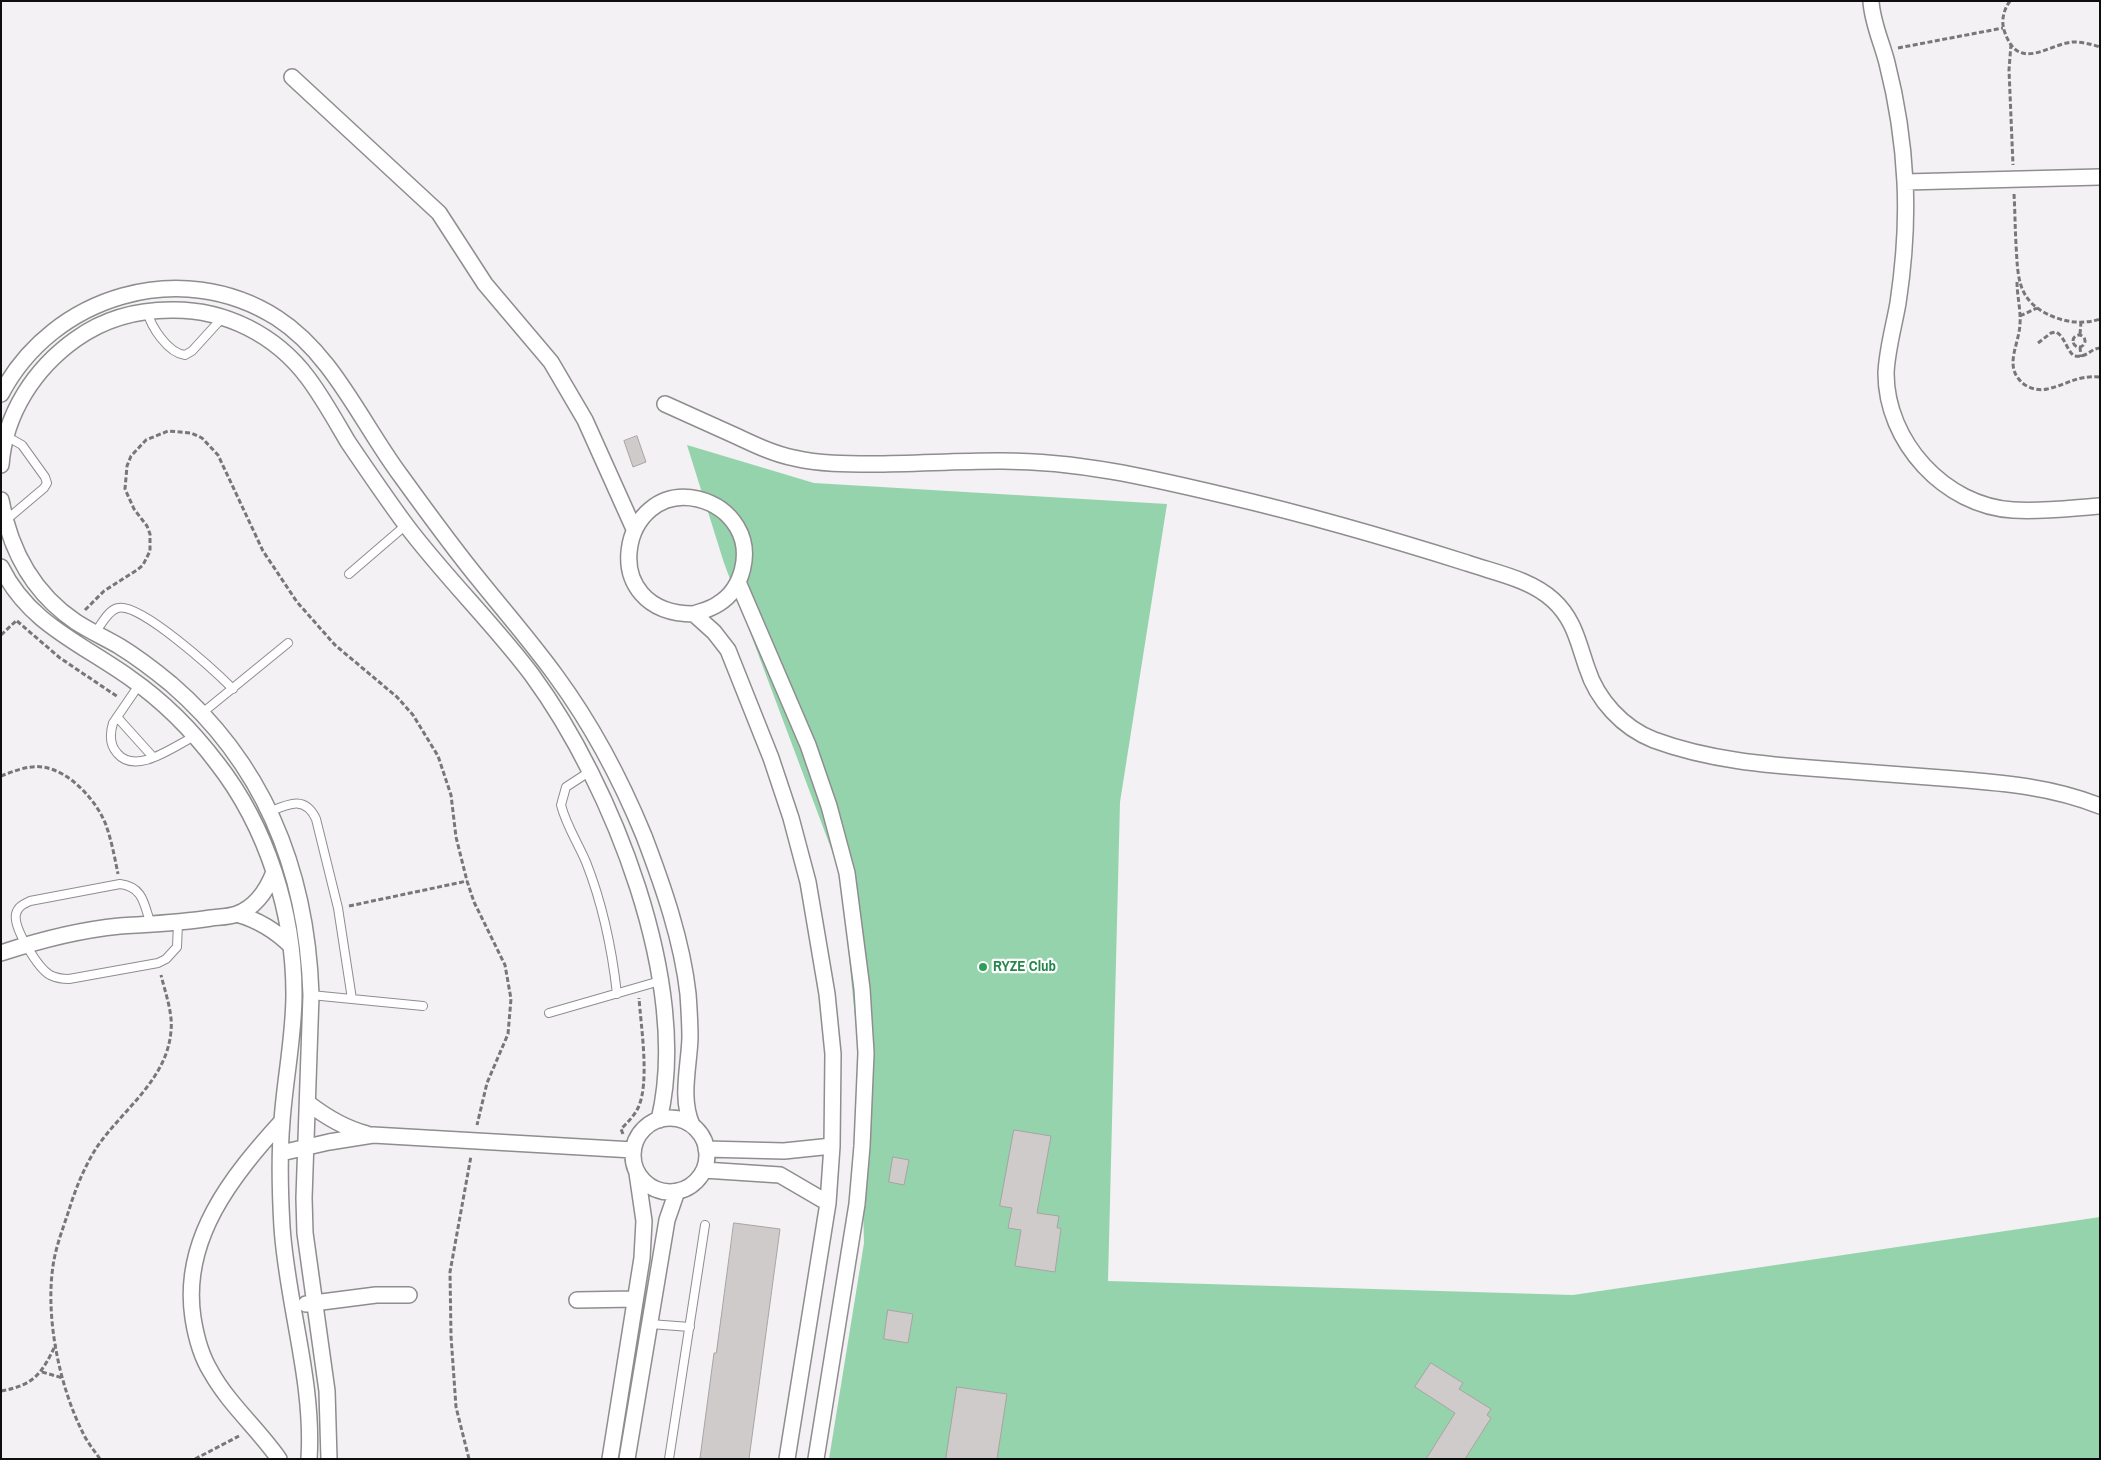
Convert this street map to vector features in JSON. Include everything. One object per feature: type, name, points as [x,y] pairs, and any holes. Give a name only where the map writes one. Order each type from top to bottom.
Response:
[{"type":"street","points":[[1870,1],[1884,50],[1898,116],[1905,182],[1903,263],[1886,374],[1890,402],[1899,430],[1909,446],[1934,476],[1957,493],[1984,504],[2012,510],[2100,506]]},
{"type":"street","points":[[292,77],[439,213],[486,284],[551,362],[585,420],[634,530]]},
{"type":"street","points":[[1905,182],[2100,178]]},
{"type":"street","points":[[1,394],[15,371],[47,336],[64,322],[106,300],[127,293],[172,288],[216,292],[258,308],[296,332],[312,347],[326,365],[383,452],[432,519],[562,685],[604,753],[625,792],[658,874],[680,953],[688,993],[690,1037],[686,1098],[688,1117],[692,1126]]},
{"type":"street","points":[[1,465],[6,436],[22,397],[43,368],[63,348],[99,326],[118,318],[147,311],[181,310],[223,317],[262,335],[294,361],[320,395],[353,448],[406,525],[515,653],[554,708],[589,772],[628,859],[646,920],[660,981],[664,1004],[668,1062],[659,1120]]},
{"type":"street","points":[[665,404],[768,451],[790,458],[835,464],[997,461],[1040,462],[1082,466],[1158,480],[1337,524],[1524,582],[1543,593],[1560,607],[1575,630],[1588,671],[1604,702],[1627,725],[1653,739],[1708,755],[1766,765],[2026,785],[2069,794],[2100,806]]},
{"type":"street","points":[[679,498],[693,498],[719,507],[738,528],[742,541],[744,562],[738,582],[720,604],[694,614],[673,612],[653,604],[634,584],[630,570],[628,557],[629,543],[634,530],[647,513],[665,502],[679,498]]},
{"type":"street","points":[[1,500],[5,521],[17,554],[31,578],[59,610],[141,661],[170,684],[201,714],[239,760],[269,812],[285,848],[301,901],[309,956],[311,995],[304,1198],[305,1233],[327,1391],[329,1459]]},
{"type":"street","points":[[1,567],[15,590],[30,609],[54,629],[139,685],[158,700],[195,736],[235,789],[263,844],[274,872],[283,902],[291,946],[294,993],[293,1024],[282,1120],[282,1227],[285,1264],[308,1406],[309,1459]]},
{"type":"street","points":[[738,582],[808,745],[829,806],[847,873],[862,989],[866,1053],[862,1146],[857,1204],[816,1459]]},
{"type":"street","points":[[694,614],[714,632],[728,650],[771,758],[791,818],[808,882],[828,994],[833,1054],[832,1146],[828,1203],[787,1459]]},
{"type":"street","points":[[515,653],[530,642]]},
{"type":"street","points":[[158,700],[170,684]]},
{"type":"street","points":[[1,953],[88,930],[178,924],[237,914],[250,907],[260,897],[269,886],[274,872]]},
{"type":"street","points":[[237,914],[261,922],[291,946]]},
{"type":"street","points":[[308,1102],[319,1112],[345,1127],[373,1135],[628,1150]]},
{"type":"street","points":[[628,1150],[649,1124],[659,1120],[676,1118],[699,1132],[706,1149],[704,1170],[690,1185],[677,1191],[660,1190],[651,1186],[636,1173]]},
{"type":"street","points":[[279,1459],[210,1372],[202,1353],[192,1312],[192,1271],[196,1250],[204,1229],[222,1195],[247,1160],[282,1120]]},
{"type":"street","points":[[281,1153],[373,1135]]},
{"type":"street","points":[[706,1149],[784,1151],[832,1146]]},
{"type":"street","points":[[610,1459],[642,1258],[644,1221],[636,1173],[628,1150]]},
{"type":"street","points":[[704,1170],[780,1175],[828,1203]]},
{"type":"street","points":[[627,1459],[667,1220],[677,1191]]},
{"type":"street","points":[[292,1306],[376,1295],[408,1295]]},
{"type":"street","points":[[577,1300],[636,1300]]},
{"type":"lane","points":[[147,311],[149,320],[157,334],[178,352],[185,355],[192,351],[223,317]]},
{"type":"lane","points":[[5,521],[44,488],[47,483],[45,477],[22,445],[6,436]]},
{"type":"lane","points":[[349,574],[406,525]]},
{"type":"lane","points":[[95,633],[111,611],[115,608],[125,607],[158,626],[184,645],[233,689]]},
{"type":"lane","points":[[201,714],[288,642]]},
{"type":"lane","points":[[139,685],[117,717],[111,730],[112,744],[115,751],[126,760],[140,762],[195,736]]},
{"type":"lane","points":[[117,717],[154,757]]},
{"type":"lane","points":[[589,772],[566,788],[560,805],[585,861],[600,904],[609,940],[617,994]]},
{"type":"lane","points":[[269,812],[295,803],[302,804],[313,812],[328,863],[338,908],[352,999]]},
{"type":"lane","points":[[151,925],[139,891],[130,885],[120,884],[30,901],[21,905],[16,914],[17,924],[26,945],[43,969],[50,975],[70,979],[158,963],[166,959],[177,947],[178,924]]},
{"type":"lane","points":[[549,1014],[660,981]]},
{"type":"lane","points":[[311,995],[423,1006]]},
{"type":"lane","points":[[669,1459],[705,1225]]},
{"type":"lane","points":[[650,1324],[690,1327]]},
{"type":"path","points":[[2010,1],[2004,11],[2004,28],[2011,44],[2009,70],[2020,316],[2019,335],[2012,363],[2014,373],[2020,382],[2028,387],[2039,390],[2049,389],[2082,377],[2100,377]]},
{"type":"path","points":[[1884,50],[2004,28]]},
{"type":"path","points":[[2011,44],[2026,54],[2034,54],[2073,42],[2100,47]]},
{"type":"path","points":[[2018,279],[2029,300],[2037,308],[2058,318],[2081,322],[2100,319]]},
{"type":"path","points":[[2020,316],[2037,308]]},
{"type":"path","points":[[2080,347],[2073,343],[2073,339],[2080,334],[2081,322]]},
{"type":"path","points":[[2038,343],[2051,333],[2056,332],[2063,338],[2074,356],[2086,356],[2094,348],[2100,348]]},
{"type":"path","points":[[2080,334],[2084,336],[2086,343],[2080,347]]},
{"type":"path","points":[[2080,347],[2081,357]]},
{"type":"path","points":[[76,622],[104,591],[143,565],[150,551],[150,534],[147,526],[134,510],[125,489],[127,466],[131,456],[146,440],[168,431],[191,433],[202,438],[218,455],[263,551],[297,602],[335,644],[396,697],[412,715],[438,756],[451,795],[456,836],[467,881],[482,918],[505,965],[512,999],[508,1034],[487,1083],[473,1141],[450,1272],[451,1336],[456,1407],[469,1459]]},
{"type":"path","points":[[1,635],[30,609]]},
{"type":"path","points":[[16,621],[60,658],[127,703]]},
{"type":"path","points":[[1,776],[18,769],[42,767],[65,775],[85,792],[98,809],[107,828],[120,884]]},
{"type":"path","points":[[338,908],[467,881]]},
{"type":"path","points":[[100,1459],[83,1434],[63,1378],[53,1324],[52,1291],[54,1260],[77,1186],[97,1148],[151,1083],[161,1067],[168,1048],[171,1029],[158,963]]},
{"type":"path","points":[[628,1150],[621,1129],[639,1107],[644,1088],[639,988]]},
{"type":"path","points":[[1,1391],[19,1386],[42,1372],[56,1343]]},
{"type":"path","points":[[42,1372],[63,1378]]},
{"type":"path","points":[[195,1459],[255,1427]]},
{"type":"green space","name":"RYZE Club","points":[[687,445],[814,483],[1167,504],[1120,802],[1108,1281],[1573,1295],[2100,1217],[2100,1459],[829,1459],[864,1243],[859,1059],[841,875],[724,563]]},
{"type":"building","points":[[637,436],[646,462],[633,467],[624,441]]},
{"type":"building","points":[[1014,1130],[1051,1136],[1037,1213],[1059,1216],[1057,1228],[1061,1228],[1055,1272],[1015,1266],[1021,1230],[1008,1228],[1012,1208],[1000,1206]]},
{"type":"building","points":[[893,1157],[909,1160],[904,1185],[889,1182]]},
{"type":"building","points":[[734,1223],[780,1229],[749,1459],[707,1459],[700,1458]]},
{"type":"building","points":[[888,1310],[913,1314],[908,1343],[884,1339]]},
{"type":"building","points":[[1431,1363],[1463,1383],[1459,1389],[1491,1409],[1487,1415],[1491,1418],[1465,1459],[1426,1459],[1455,1413],[1415,1387]]},
{"type":"building","points":[[957,1387],[1007,1394],[997,1459],[946,1459]]},
{"type":"place","name":"RYZE Club","points":[[983,967]]}]
